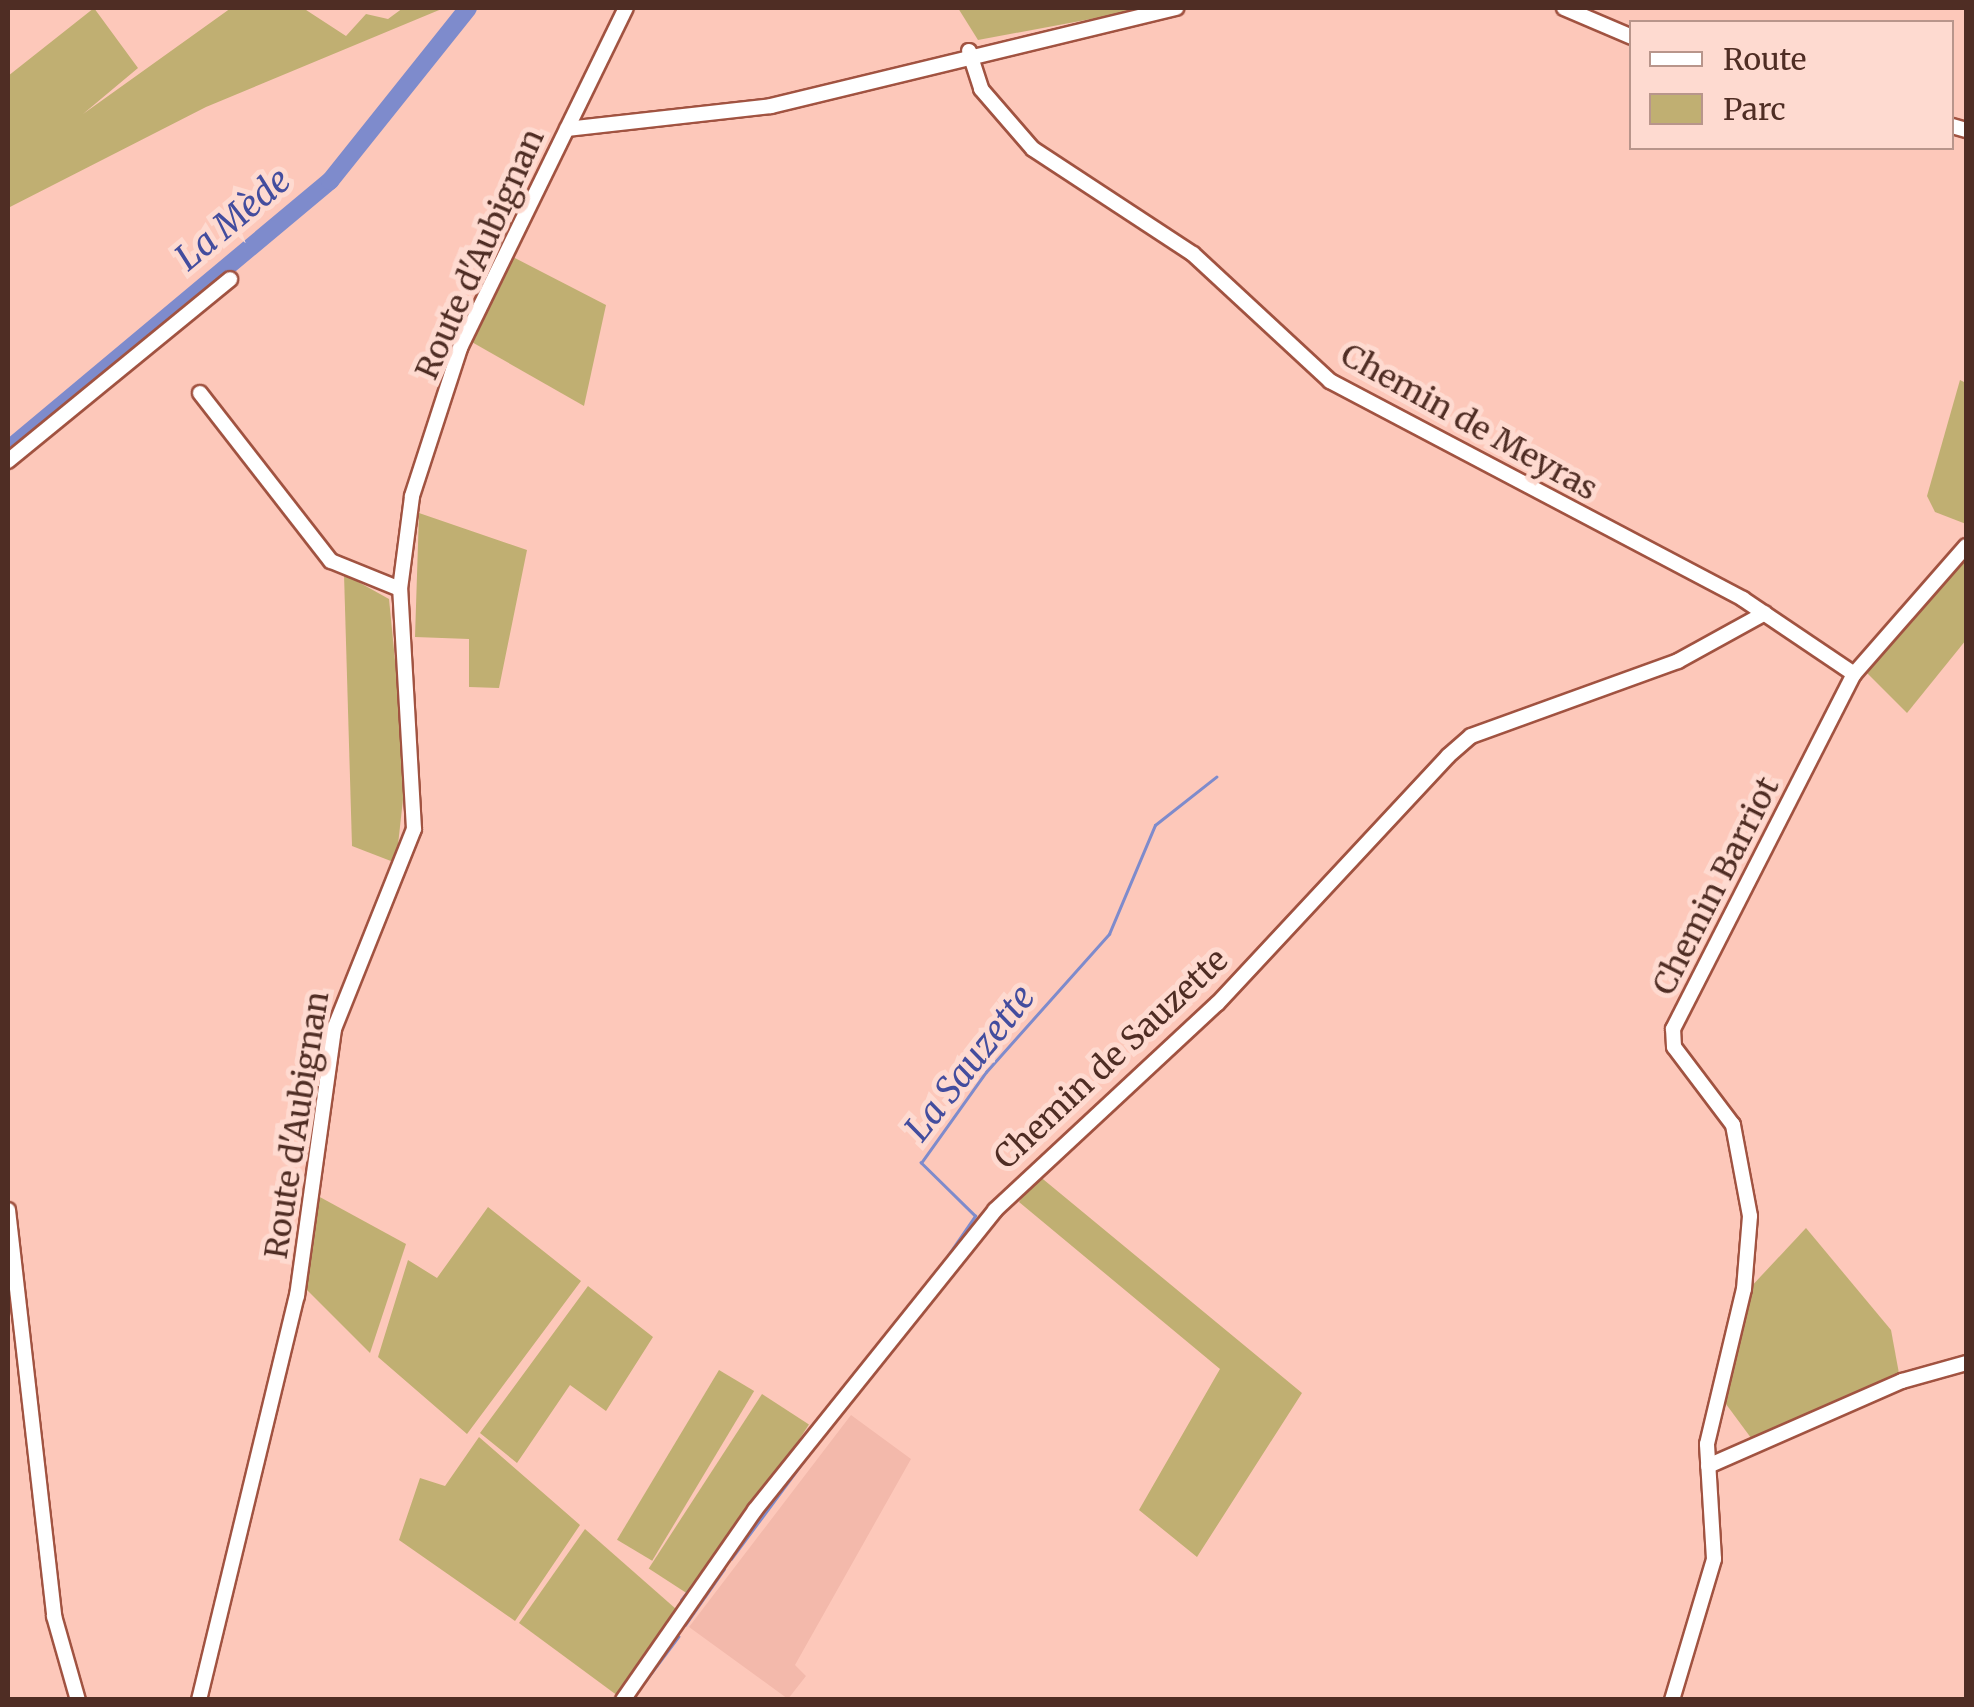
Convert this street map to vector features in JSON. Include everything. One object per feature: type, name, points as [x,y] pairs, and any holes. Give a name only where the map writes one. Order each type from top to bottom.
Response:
[{"type":"street","name":"Route d'Aubignan","points":[[199,1700],[297,1296],[334,1029],[414,829],[400,589],[412,496],[460,348],[626,8]]},
{"type":"street","points":[[567,129],[771,106],[970,51],[1176,8]]},
{"type":"street","points":[[1564,8],[1629,36]]},
{"type":"street","name":"Chemin de Meyras","points":[[970,51],[982,89],[1033,149],[1193,254],[1330,381],[1765,614],[1854,674]]},
{"type":"street","points":[[8,461],[230,279]]},
{"type":"street","points":[[200,392],[331,561],[400,589]]},
{"type":"street","points":[[1854,674],[1966,546]]},
{"type":"street","name":"Chemin de Sauzette","points":[[623,1700],[754,1510],[994,1210],[1216,1004],[1448,756],[1470,736],[1678,661],[1765,614]]},
{"type":"street","name":"Chemin Barriot","points":[[1672,1700],[1714,1559],[1708,1466],[1750,1216],[1733,1124],[1674,1047],[1673,1029],[1854,674]]},
{"type":"street","points":[[8,1210],[52,1606],[78,1700]]},
{"type":"street","points":[[1708,1466],[1902,1381],[1966,1363]]},
{"type":"shaded area","points":[[851,1415],[911,1459],[795,1665],[806,1676],[788,1699],[689,1627]]},
{"type":"green space","points":[[94,8],[138,68],[83,114],[231,8],[303,8],[346,36],[366,14],[388,19],[403,8],[444,8],[206,107],[8,208],[8,76]]},
{"type":"green space","points":[[958,8],[1150,8],[978,40]]},
{"type":"green space","points":[[511,256],[606,305],[584,406],[470,341]]},
{"type":"green space","points":[[1960,380],[1966,383],[1966,524],[1935,512],[1927,496]]},
{"type":"green space","points":[[419,513],[527,550],[499,688],[469,687],[469,639],[415,637]]},
{"type":"green space","points":[[1966,551],[1966,640],[1907,713],[1866,672]]},
{"type":"green space","points":[[344,574],[389,599],[406,772],[396,863],[352,846]]},
{"type":"green space","points":[[1038,1175],[1302,1393],[1197,1557],[1139,1510],[1220,1369],[1019,1202]]},
{"type":"green space","points":[[318,1196],[406,1244],[370,1353],[304,1287]]},
{"type":"green space","points":[[488,1207],[581,1281],[467,1434],[378,1357],[408,1260],[437,1278]]},
{"type":"green space","points":[[1806,1228],[1891,1330],[1900,1379],[1754,1442],[1723,1400],[1748,1290]]},
{"type":"green space","points":[[588,1286],[653,1337],[606,1411],[570,1385],[517,1463],[480,1433]]},
{"type":"green space","points":[[719,1370],[754,1391],[652,1561],[617,1540]]},
{"type":"green space","points":[[762,1394],[809,1424],[696,1599],[649,1568]]},
{"type":"green space","points":[[479,1437],[580,1525],[515,1621],[399,1540],[420,1478],[445,1486]]},
{"type":"green space","points":[[585,1529],[676,1609],[618,1696],[519,1623]]},
{"type":"waterway","name":"La Mède","points":[[8,450],[330,181],[468,8]]},
{"type":"waterway","name":"La Sauzette","points":[[940,1267],[975,1216],[921,1163],[986,1072],[1109,934],[1155,825],[1216,777]]},
{"type":"waterway","points":[[681,1600],[843,1390]]},
{"type":"waterway","name":"La Sauzette","points":[[731,1559],[808,1455]]},
{"type":"waterway","name":"La Sauzette","points":[[685,1625],[724,1569]]},
{"type":"waterway","name":"La Sauzette","points":[[640,1688],[678,1637]]}]
